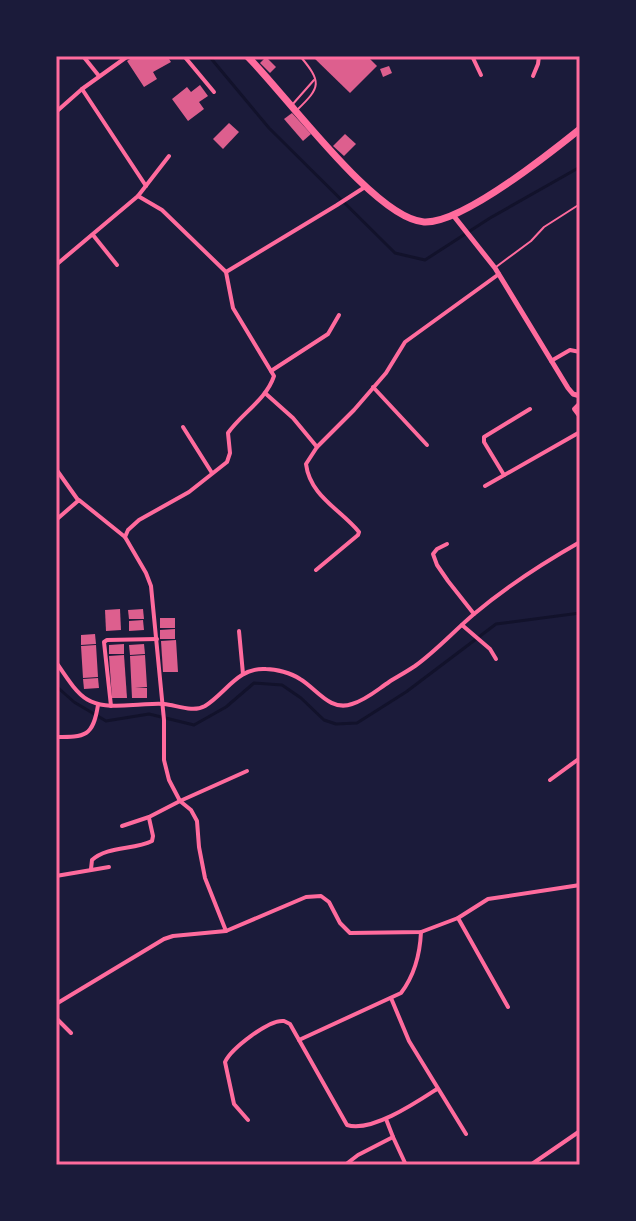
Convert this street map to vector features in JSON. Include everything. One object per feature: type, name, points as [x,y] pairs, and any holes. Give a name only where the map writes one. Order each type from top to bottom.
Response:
[{"type":"main road","points":[[247,56],[365,187],[415,220],[426,222],[453,215],[496,191],[580,129]]},
{"type":"street","points":[[83,56],[100,76]]},
{"type":"street","points":[[56,112],[128,56]]},
{"type":"street","points":[[184,56],[214,92]]},
{"type":"street","points":[[472,56],[481,75]]},
{"type":"street","points":[[533,76],[539,56]]},
{"type":"street","points":[[82,89],[146,186]]},
{"type":"street","points":[[56,265],[138,196],[169,156]]},
{"type":"street","points":[[226,272],[365,187]]},
{"type":"street","points":[[125,537],[139,520],[189,492],[227,462],[230,429],[265,393],[274,376],[233,308],[226,272],[162,210],[138,196]]},
{"type":"street","points":[[453,215],[497,271],[568,388],[580,396]]},
{"type":"street","points":[[93,235],[117,265]]},
{"type":"street","points":[[316,570],[359,532],[316,492],[306,464],[317,447],[373,387],[405,342],[497,271]]},
{"type":"street","points":[[271,371],[328,334],[339,315]]},
{"type":"street","points":[[551,361],[570,350],[580,352]]},
{"type":"street","points":[[373,387],[427,445]]},
{"type":"street","points":[[265,393],[293,418],[317,447]]},
{"type":"street","points":[[580,403],[574,409],[580,417]]},
{"type":"street","points":[[504,475],[484,437],[530,409]]},
{"type":"street","points":[[183,427],[212,473]]},
{"type":"street","points":[[485,486],[580,432]]},
{"type":"street","points":[[56,469],[79,500],[125,537],[151,586],[164,720],[164,760],[169,780],[180,801],[191,810],[197,821],[205,878],[226,931]]},
{"type":"street","points":[[56,520],[79,500]]},
{"type":"street","points":[[56,662],[79,694],[98,705],[111,707],[196,709],[205,706],[243,674],[264,668],[299,678],[332,704],[351,705],[416,665],[474,614],[534,570],[580,542]]},
{"type":"street","points":[[447,544],[434,551],[437,565],[474,614]]},
{"type":"street","points":[[462,625],[490,649],[496,659]]},
{"type":"street","points":[[239,631],[243,674]]},
{"type":"street","points":[[111,707],[104,642],[157,639]]},
{"type":"street","points":[[56,736],[76,738],[87,735],[93,727],[98,705]]},
{"type":"street","points":[[550,780],[580,758]]},
{"type":"street","points":[[122,826],[149,817],[247,771]]},
{"type":"street","points":[[91,869],[92,860],[99,854],[152,841],[149,817]]},
{"type":"street","points":[[56,876],[109,867]]},
{"type":"street","points":[[56,1004],[164,939],[226,931],[306,897],[321,896],[329,902],[340,923],[350,933],[421,932],[458,918],[488,899],[580,885]]},
{"type":"street","points":[[458,918],[508,1007]]},
{"type":"street","points":[[299,1040],[401,993],[409,983],[420,949],[421,932]]},
{"type":"street","points":[[391,998],[409,1041],[466,1134]]},
{"type":"street","points":[[56,1018],[71,1033]]},
{"type":"street","points":[[248,1120],[234,1104],[225,1062],[231,1052],[252,1036],[281,1021],[290,1024],[347,1125],[357,1127],[386,1119],[437,1089]]},
{"type":"street","points":[[386,1119],[406,1165]]},
{"type":"street","points":[[532,1164],[580,1131]]},
{"type":"street","points":[[345,1165],[393,1137]]},
{"type":"lane","points":[[294,108],[315,91],[317,84],[300,56]]},
{"type":"lane","points":[[294,108],[315,79]]},
{"type":"lane","points":[[497,271],[544,227],[580,204]]},
{"type":"building","points":[[135,56],[167,56],[171,62],[153,72],[157,79],[144,87],[127,61]]},
{"type":"building","points":[[312,56],[367,56],[377,66],[350,93]]},
{"type":"building","points":[[266,57],[276,67],[270,73],[260,63]]},
{"type":"building","points":[[389,66],[392,73],[383,77],[380,69]]},
{"type":"building","points":[[200,85],[208,96],[199,102],[204,109],[188,121],[172,99],[187,87],[191,92]]},
{"type":"building","points":[[292,113],[311,134],[303,141],[284,119]]},
{"type":"building","points":[[229,123],[239,132],[223,149],[213,139]]},
{"type":"building","points":[[345,134],[356,144],[344,156],[333,146]]},
{"type":"building","points":[[120,609],[121,630],[106,631],[105,610]]},
{"type":"building","points":[[143,609],[144,619],[129,619],[128,610]]},
{"type":"building","points":[[160,618],[175,618],[175,628],[160,628]]},
{"type":"building","points":[[143,620],[144,630],[129,631],[129,621]]},
{"type":"building","points":[[175,629],[175,639],[160,639],[160,630]]},
{"type":"building","points":[[95,634],[96,644],[81,645],[81,635]]},
{"type":"building","points":[[176,640],[178,672],[163,672],[161,641]]},
{"type":"building","points":[[124,644],[124,654],[109,654],[109,645]]},
{"type":"building","points":[[144,644],[145,654],[130,655],[129,645]]},
{"type":"building","points":[[96,645],[98,677],[83,678],[81,646]]},
{"type":"building","points":[[124,655],[127,698],[112,698],[109,656]]},
{"type":"building","points":[[145,655],[147,687],[135,688],[147,688],[147,698],[132,698],[130,656]]},
{"type":"building","points":[[98,678],[99,688],[84,689],[83,679]]},
{"type":"waterway","points":[[209,56],[269,128],[395,253],[425,260],[490,218],[580,167]]},
{"type":"waterway","points":[[56,686],[74,702],[106,721],[149,714],[194,725],[226,707],[254,683],[282,685],[324,720],[336,724],[357,723],[406,692],[496,624],[580,613]]}]
